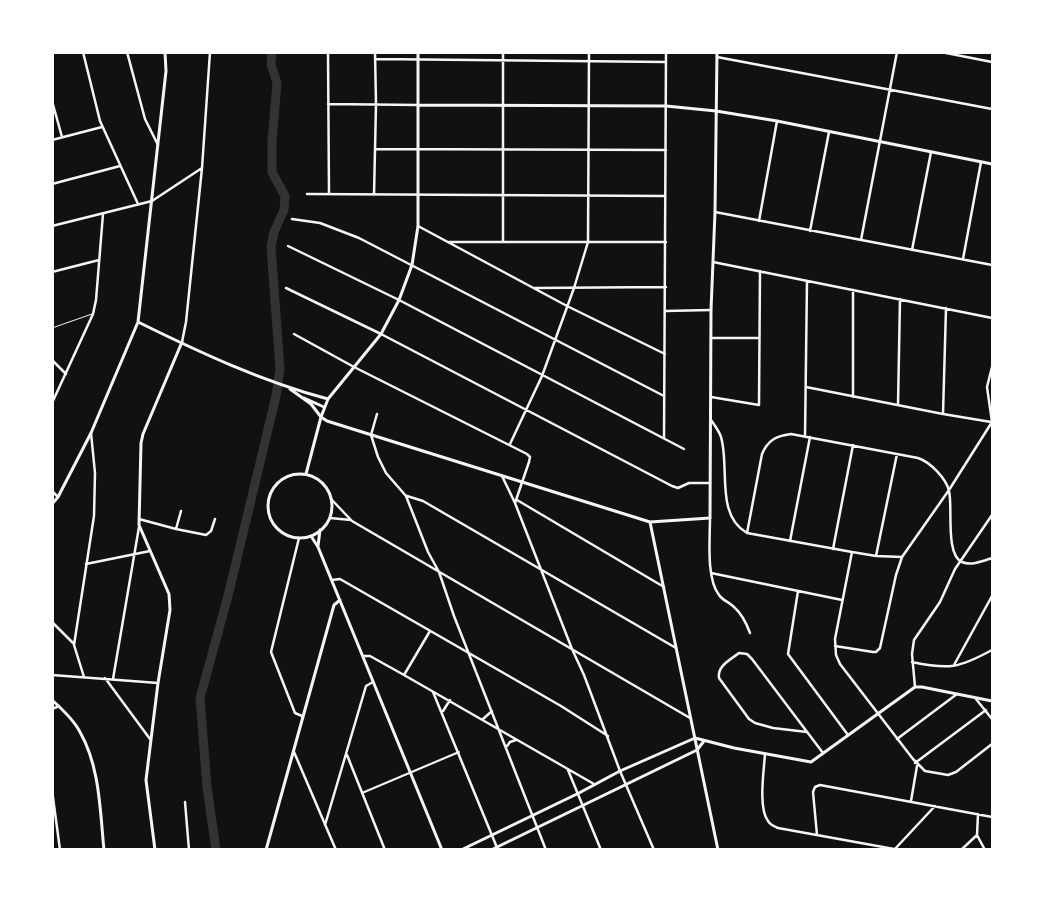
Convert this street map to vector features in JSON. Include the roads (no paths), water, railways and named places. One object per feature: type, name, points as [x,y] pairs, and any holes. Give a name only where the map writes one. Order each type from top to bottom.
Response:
[{"type":"street","points":[[83,52],[102,126],[138,204]]},
{"type":"street","points":[[127,52],[145,119],[158,145]]},
{"type":"street","points":[[52,504],[58,497],[91,433],[138,322],[166,71],[165,52]]},
{"type":"street","points":[[113,679],[139,525],[141,443],[143,434],[182,342],[188,309],[202,168],[210,52]]},
{"type":"street","points":[[328,52],[329,194]]},
{"type":"street","points":[[374,52],[376,104],[374,195]]},
{"type":"street","points":[[306,474],[321,417],[328,399],[381,334],[399,300],[412,265],[416,249],[418,226],[418,52]]},
{"type":"street","points":[[503,52],[503,242]]},
{"type":"street","points":[[510,444],[542,376],[574,288],[588,242],[589,52]]},
{"type":"street","points":[[664,439],[666,52]]},
{"type":"street","points":[[861,240],[897,52]]},
{"type":"street","points":[[941,52],[992,62]]},
{"type":"street","points":[[750,633],[741,614],[718,594],[711,572],[711,310],[715,212],[717,55],[992,109]]},
{"type":"street","points":[[375,59],[666,62]]},
{"type":"street","points":[[52,101],[62,137]]},
{"type":"street","points":[[328,104],[666,106],[716,111],[776,121],[992,164]]},
{"type":"street","points":[[759,221],[776,121]]},
{"type":"street","points":[[52,140],[102,126]]},
{"type":"street","points":[[810,231],[829,132]]},
{"type":"street","points":[[375,149],[666,150]]},
{"type":"street","points":[[912,250],[931,151]]},
{"type":"street","points":[[963,259],[981,162]]},
{"type":"street","points":[[52,184],[120,166]]},
{"type":"street","points":[[52,226],[152,201],[202,168]]},
{"type":"street","points":[[307,194],[666,196]]},
{"type":"street","points":[[715,212],[992,265]]},
{"type":"street","points":[[52,403],[93,314],[104,214]]},
{"type":"street","points":[[292,219],[320,223],[359,238],[664,396]]},
{"type":"street","points":[[418,226],[567,306],[665,354]]},
{"type":"street","points":[[448,242],[666,242]]},
{"type":"street","points":[[288,246],[399,300],[684,449]]},
{"type":"street","points":[[52,272],[99,260]]},
{"type":"street","points":[[712,262],[992,318]]},
{"type":"street","points":[[711,397],[759,405],[760,271]]},
{"type":"street","points":[[805,436],[807,281]]},
{"type":"street","points":[[534,288],[666,287]]},
{"type":"street","points":[[286,288],[381,334],[676,488],[689,483],[710,483]]},
{"type":"street","points":[[853,290],[853,397]]},
{"type":"street","points":[[898,405],[900,299]]},
{"type":"street","points":[[944,414],[946,308]]},
{"type":"street","points":[[666,311],[711,310]]},
{"type":"street","points":[[138,322],[266,380],[328,399]]},
{"type":"street","points":[[294,334],[354,367],[528,454],[530,457],[529,462],[516,501]]},
{"type":"street","points":[[711,338],[758,338]]},
{"type":"street","points":[[52,360],[66,374]]},
{"type":"street","points":[[835,646],[873,652],[880,648],[896,575],[902,557],[949,490],[992,422],[987,387],[992,367]]},
{"type":"street","points":[[806,387],[992,422]]},
{"type":"street","points":[[288,388],[314,407],[321,417],[327,421],[650,522],[710,518]]},
{"type":"street","points":[[297,394],[324,407]]},
{"type":"street","points":[[377,414],[371,435],[381,464],[386,473],[406,496],[428,552],[439,572],[454,616],[546,850]]},
{"type":"street","points":[[710,419],[719,432],[723,447],[730,514],[736,525],[747,533],[876,556],[902,557]]},
{"type":"street","points":[[84,677],[74,645],[95,506],[96,473],[91,433]]},
{"type":"street","points":[[747,533],[762,454],[765,447],[774,438],[781,435],[805,436],[918,458],[929,463],[940,475],[949,490],[952,545],[955,556],[961,562],[975,562],[992,558]]},
{"type":"street","points":[[790,541],[810,437]]},
{"type":"street","points":[[833,549],[854,446]]},
{"type":"street","points":[[876,556],[897,454]]},
{"type":"street","points":[[306,474],[320,480],[329,492],[331,499],[330,518],[320,530],[311,536],[299,538],[290,536],[276,527],[268,511],[270,494],[281,480],[288,476],[306,474]]},
{"type":"street","points":[[501,474],[516,501],[572,649],[654,850]]},
{"type":"street","points":[[52,491],[58,497]]},
{"type":"street","points":[[406,496],[422,501],[677,648]]},
{"type":"street","points":[[331,499],[352,520],[691,719]]},
{"type":"street","points":[[516,501],[664,587]]},
{"type":"street","points":[[176,529],[181,511]]},
{"type":"street","points":[[915,687],[912,662],[914,640],[940,602],[950,578],[992,515]]},
{"type":"street","points":[[330,518],[352,520]]},
{"type":"street","points":[[139,519],[206,535],[211,531],[215,519]]},
{"type":"street","points":[[650,522],[718,850]]},
{"type":"street","points":[[139,525],[170,599],[170,610],[150,739],[146,788],[155,850]]},
{"type":"street","points":[[318,547],[320,530]]},
{"type":"street","points":[[311,536],[318,547],[332,580],[442,850]]},
{"type":"street","points":[[299,538],[271,654],[295,713],[302,716]]},
{"type":"street","points":[[86,564],[150,550]]},
{"type":"street","points":[[852,552],[835,646],[840,664],[921,769],[929,773],[952,774],[992,744]]},
{"type":"street","points":[[711,572],[842,600]]},
{"type":"street","points":[[332,580],[340,580],[470,653],[608,736]]},
{"type":"street","points":[[798,591],[788,654],[848,735]]},
{"type":"street","points":[[954,666],[992,596]]},
{"type":"street","points":[[266,850],[334,605],[340,600]]},
{"type":"street","points":[[52,622],[74,645]]},
{"type":"street","points":[[404,675],[430,631]]},
{"type":"street","points":[[912,662],[941,668],[954,666],[992,650]]},
{"type":"street","points":[[807,732],[773,728],[752,721],[719,678],[718,673],[721,668],[739,653],[748,654],[824,754]]},
{"type":"street","points":[[363,656],[370,656],[450,700],[594,784]]},
{"type":"street","points":[[52,675],[158,683]]},
{"type":"street","points":[[105,678],[150,739]]},
{"type":"street","points":[[325,824],[366,686],[373,682]]},
{"type":"street","points":[[461,850],[578,793],[620,770],[695,738],[808,762],[814,761],[824,754],[915,687],[992,701]]},
{"type":"street","points":[[433,692],[443,712],[498,848]]},
{"type":"street","points":[[897,739],[957,694]]},
{"type":"street","points":[[976,698],[992,719]]},
{"type":"street","points":[[52,700],[80,730],[90,756],[96,776],[104,850]]},
{"type":"street","points":[[443,712],[444,707],[450,700]]},
{"type":"street","points":[[52,709],[59,706]]},
{"type":"street","points":[[911,802],[916,764],[986,710]]},
{"type":"street","points":[[483,719],[492,711]]},
{"type":"street","points":[[506,746],[510,742],[518,740]]},
{"type":"street","points":[[491,850],[697,750],[704,741]]},
{"type":"street","points":[[293,751],[336,850]]},
{"type":"street","points":[[362,793],[459,752]]},
{"type":"street","points":[[347,754],[385,850]]},
{"type":"street","points":[[765,754],[763,797],[765,815],[768,821],[778,828],[894,849],[936,806]]},
{"type":"street","points":[[568,769],[602,850]]},
{"type":"street","points":[[817,835],[813,792],[815,787],[824,786],[992,816]]},
{"type":"street","points":[[52,790],[60,850]]},
{"type":"street","points":[[185,802],[189,850]]},
{"type":"street","points":[[978,814],[977,835],[985,850]]},
{"type":"street","points":[[961,850],[977,835]]},
{"type":"lane","points":[[52,328],[93,314]]},
{"type":"waterway","points":[[216,850],[207,787],[200,698],[228,596],[276,396],[280,369],[271,247],[274,232],[284,210],[285,196],[272,172],[272,141],[277,83],[271,64],[272,52]]}]
